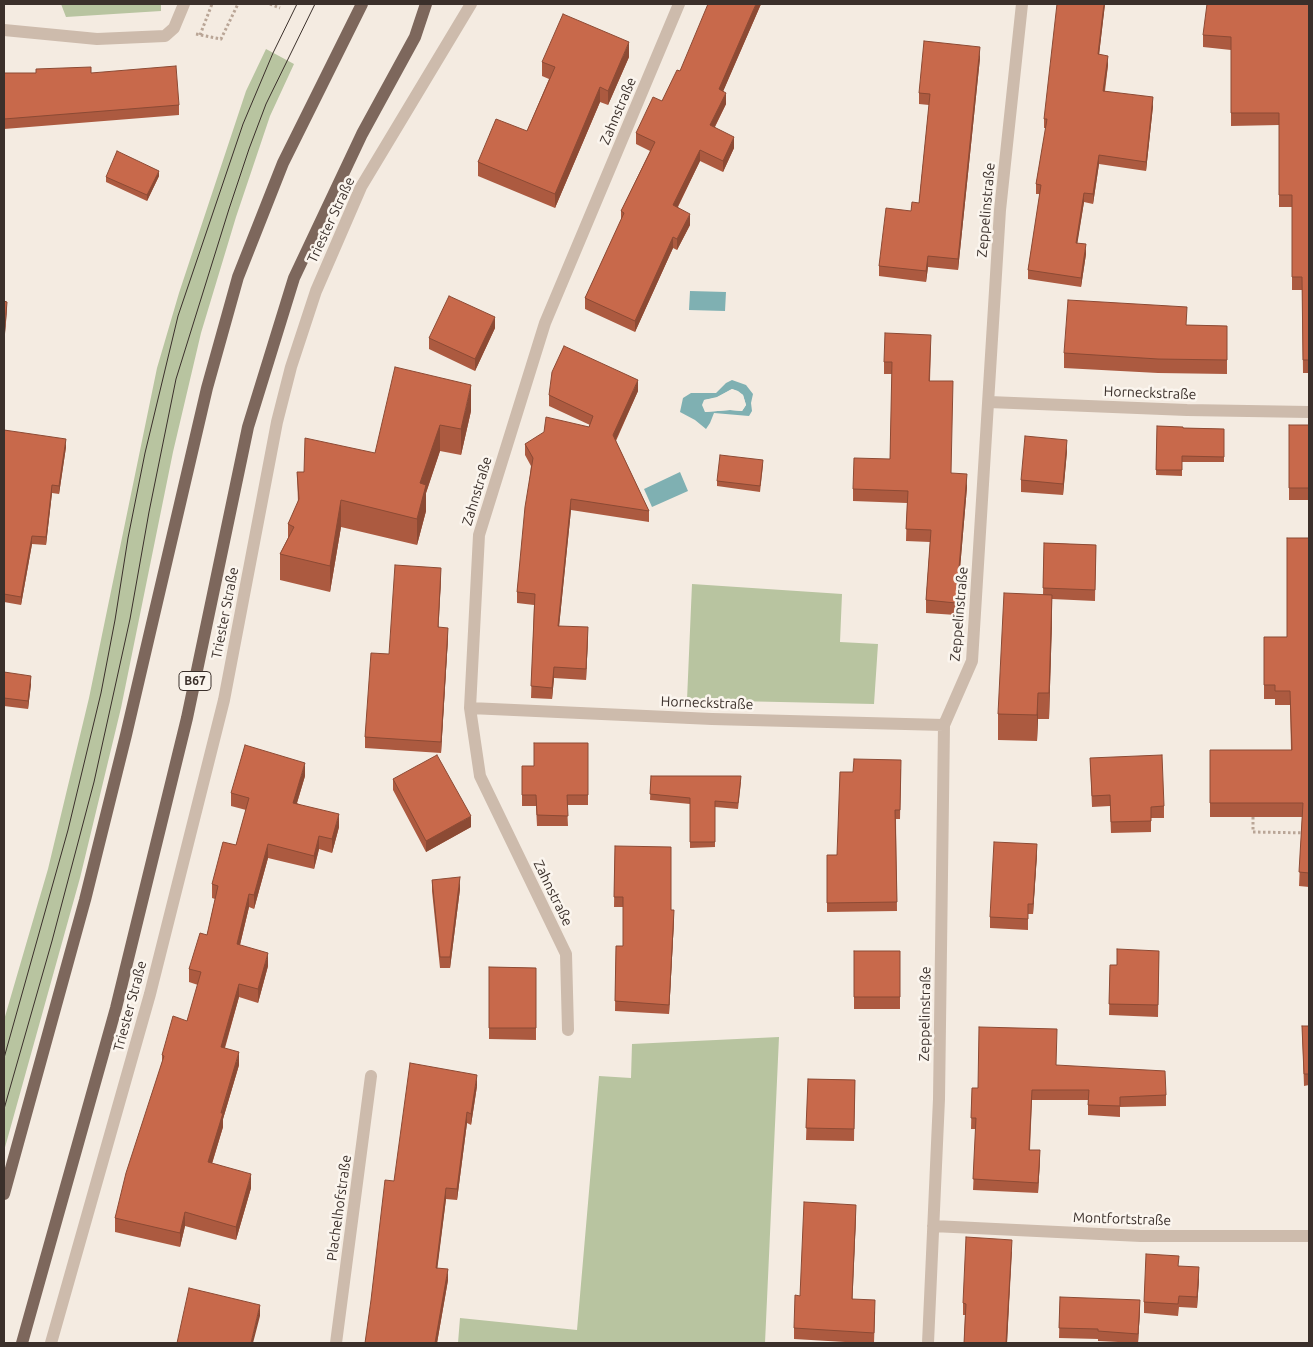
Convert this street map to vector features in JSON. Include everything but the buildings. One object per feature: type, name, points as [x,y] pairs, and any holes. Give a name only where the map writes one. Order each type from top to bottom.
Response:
[{"type":"main road","points":[[4,1194],[87,891],[126,735],[207,388],[238,277],[283,164],[362,4]]},
{"type":"main road","name":"Triester Straße","points":[[22,1343],[126,969],[187,718],[248,426],[294,278],[362,134],[415,38],[426,4]]},
{"type":"street","points":[[4,30],[97,40],[165,36],[174,28],[184,4]]},
{"type":"street","name":"Triester Straße","points":[[51,1343],[150,994],[224,700],[277,422],[291,368],[316,291],[361,188],[471,4]]},
{"type":"street","name":"Zahnstraße","points":[[568,1030],[566,954],[480,776],[470,708],[478,535],[544,323],[679,4]]},
{"type":"street","name":"Zeppelinstraße","points":[[928,1343],[940,1098],[944,725],[972,661],[1000,210],[1022,4]]},
{"type":"street","name":"Horneckstraße","points":[[989,402],[1187,410],[1309,412]]},
{"type":"street","name":"Horneckstraße","points":[[470,708],[712,719],[944,725]]},
{"type":"street","name":"Plachelhofstraße","points":[[336,1343],[371,1076]]},
{"type":"street","name":"Montfortstraße","points":[[933,1226],[1141,1236],[1309,1236]]},
{"type":"path","points":[[212,4],[200,35],[221,39],[238,4]]},
{"type":"path","points":[[270,4],[280,8]]},
{"type":"path","points":[[1253,817],[1253,832],[1309,833]]},
{"type":"green space","points":[[61,4],[161,4],[161,11],[66,17]]},
{"type":"green space","points":[[266,49],[294,64],[270,116],[236,217],[201,333],[173,452],[121,708],[80,878],[4,1151],[4,1020],[48,869],[89,698],[157,368],[179,293],[246,91]]},
{"type":"green space","points":[[692,584],[842,594],[840,642],[878,644],[874,704],[687,700]]},
{"type":"green space","points":[[779,1037],[765,1343],[458,1343],[460,1318],[577,1330],[599,1076],[631,1078],[632,1044]]},
{"type":"water","points":[[690,291],[726,292],[725,311],[689,310]]},
{"type":"water","points":[[732,380],[746,385],[753,394],[752,411],[749,416],[714,413],[706,429],[695,420],[680,412],[683,398],[691,393],[716,393]],"holes":[[[732,389],[743,395],[746,405],[742,411],[705,412],[704,400],[716,398]]]},
{"type":"water","points":[[680,472],[688,491],[652,507],[644,489]]},
{"type":"pier","points":[[732,389],[743,395],[746,405],[742,411],[705,412],[702,405],[704,400],[717,397]],"holes":[[[732,392],[741,397],[743,405],[741,409],[706,409],[706,402],[717,400]]]},
{"type":"tram line","points":[[4,1058],[68,830],[101,693],[145,453],[178,316],[243,124],[273,53],[297,4]]},
{"type":"tram line","points":[[4,1109],[52,941],[94,782],[130,619],[176,379],[249,149],[266,104],[315,4]]}]
